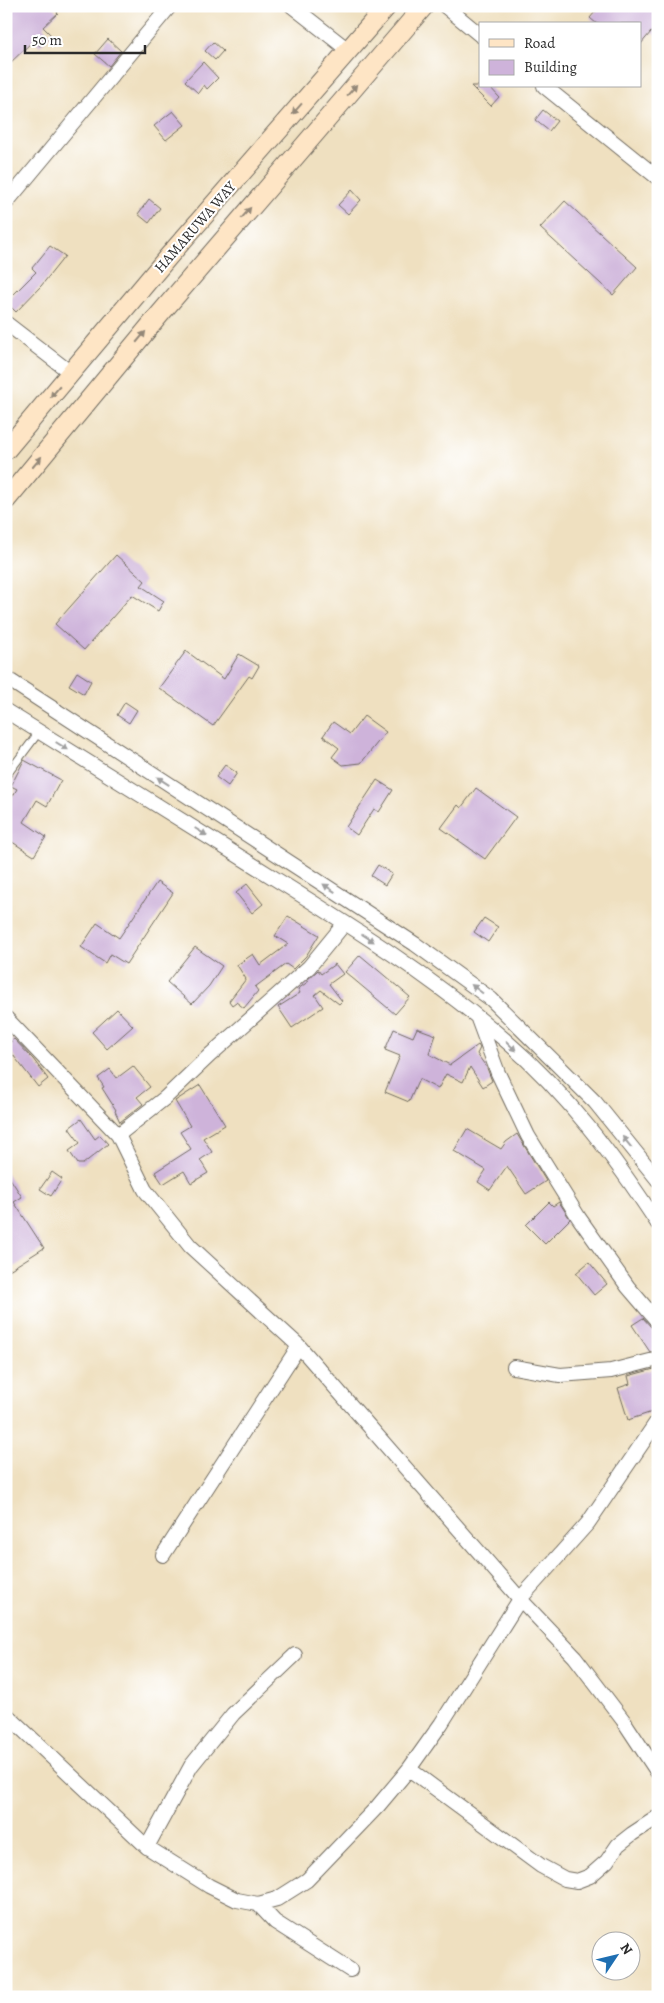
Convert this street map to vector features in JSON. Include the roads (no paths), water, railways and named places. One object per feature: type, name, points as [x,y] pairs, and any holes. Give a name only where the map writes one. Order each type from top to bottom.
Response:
[{"type":"main road","name":"HAMARUWA WAY","points":[[6,450],[168,257],[387,6]]},
{"type":"main road","points":[[6,500],[160,314],[424,6]]},
{"type":"street","points":[[6,203],[170,6]]},
{"type":"street","points":[[292,6],[348,50]]},
{"type":"street","points":[[445,6],[479,34]]},
{"type":"street","points":[[546,88],[658,178]]},
{"type":"street","points":[[6,322],[71,372]]},
{"type":"street","points":[[6,678],[416,944],[491,1000],[595,1102],[658,1180]]},
{"type":"street","points":[[6,711],[416,969],[506,1040],[544,1078],[587,1126],[629,1180],[658,1224]]},
{"type":"street","points":[[118,1135],[166,1098],[210,1055],[309,967],[345,923]]},
{"type":"street","points":[[6,1018],[118,1135],[145,1190],[190,1246],[299,1346],[520,1599],[575,1658],[623,1720],[658,1773]]},
{"type":"street","points":[[477,1018],[498,1073],[528,1136],[579,1218],[628,1287],[658,1322]]},
{"type":"street","points":[[163,1555],[299,1346]]},
{"type":"street","points":[[514,1367],[560,1375],[611,1371],[658,1359]]},
{"type":"street","points":[[6,1714],[147,1846],[209,1886],[237,1900],[258,1904],[277,1899],[307,1880],[378,1806],[409,1769],[441,1724],[520,1599],[588,1523],[658,1420]]},
{"type":"street","points":[[147,1846],[191,1766],[233,1714],[295,1655]]},
{"type":"street","points":[[409,1769],[541,1866],[565,1879],[578,1881],[590,1876],[607,1861],[618,1846],[658,1817]]},
{"type":"street","points":[[258,1904],[275,1922],[350,1970]]},
{"type":"lane","points":[[6,776],[39,732]]}]
